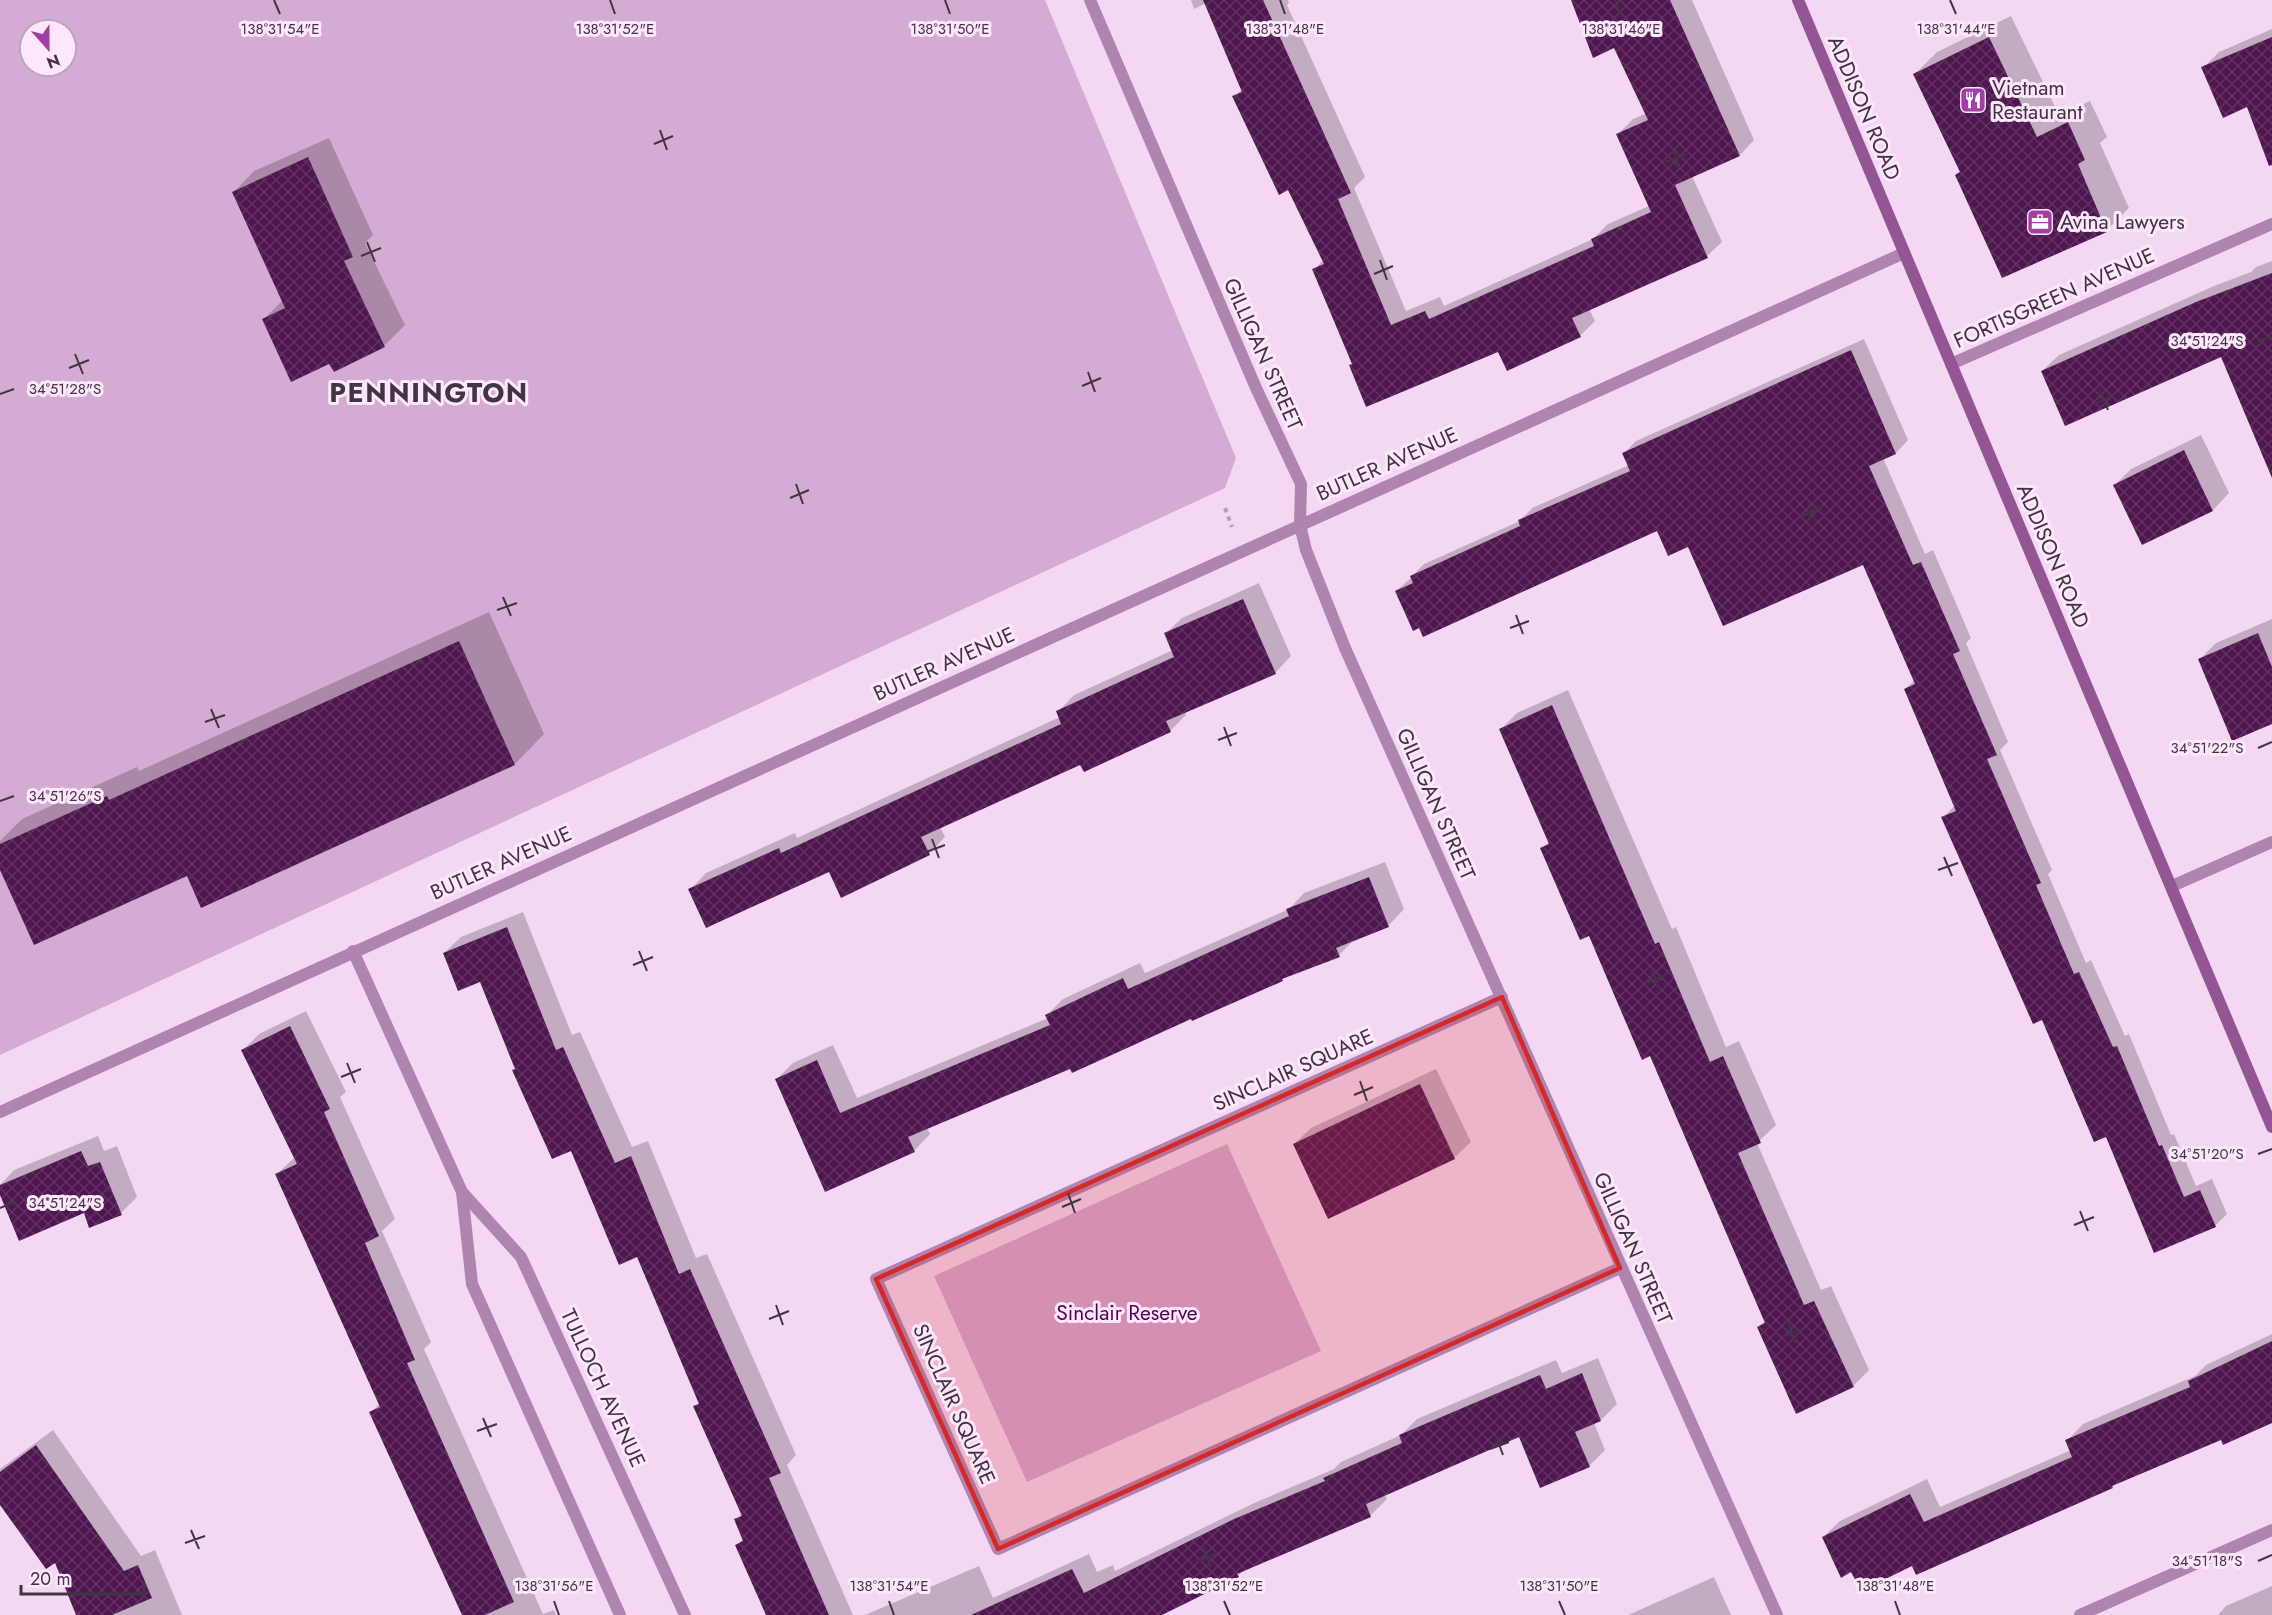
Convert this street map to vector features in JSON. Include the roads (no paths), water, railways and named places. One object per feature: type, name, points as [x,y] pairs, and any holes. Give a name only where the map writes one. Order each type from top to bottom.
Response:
[{"type":"main road","name":"ADDISON ROAD","points":[[1798,0],[2272,1126]]},
{"type":"street","name":"GILLIGAN STREET","points":[[1090,0],[1256,388],[1301,484],[1300,525],[1306,550],[1345,648],[1502,997],[1620,1268],[1777,1615]]},
{"type":"street","name":"FORTISGREEN AVENUE","points":[[1951,364],[2272,224]]},
{"type":"street","name":"BUTLER AVENUE","points":[[0,1112],[1904,252]]},
{"type":"street","points":[[2172,886],[2272,842]]},
{"type":"street","name":"TULLOCH AVENUE","points":[[353,951],[462,1192],[521,1257],[685,1615]]},
{"type":"street","name":"SINCLAIR SQUARE","points":[[1502,997],[876,1279],[999,1549],[1620,1268]]},
{"type":"street","name":"TULLOCH AVENUE","points":[[462,1192],[471,1284],[620,1615]]},
{"type":"street","points":[[2080,1615],[2272,1530]]},
{"type":"place","name":"Vietnam Restaurant","points":[[1973,100]]},
{"type":"place","name":"Avina Lawyers","points":[[2040,222]]},
{"type":"district","name":"PENNINGTON","points":[[429,392]]},
{"type":"park label","name":"Sinclair Reserve","points":[[1127,1313]]}]
